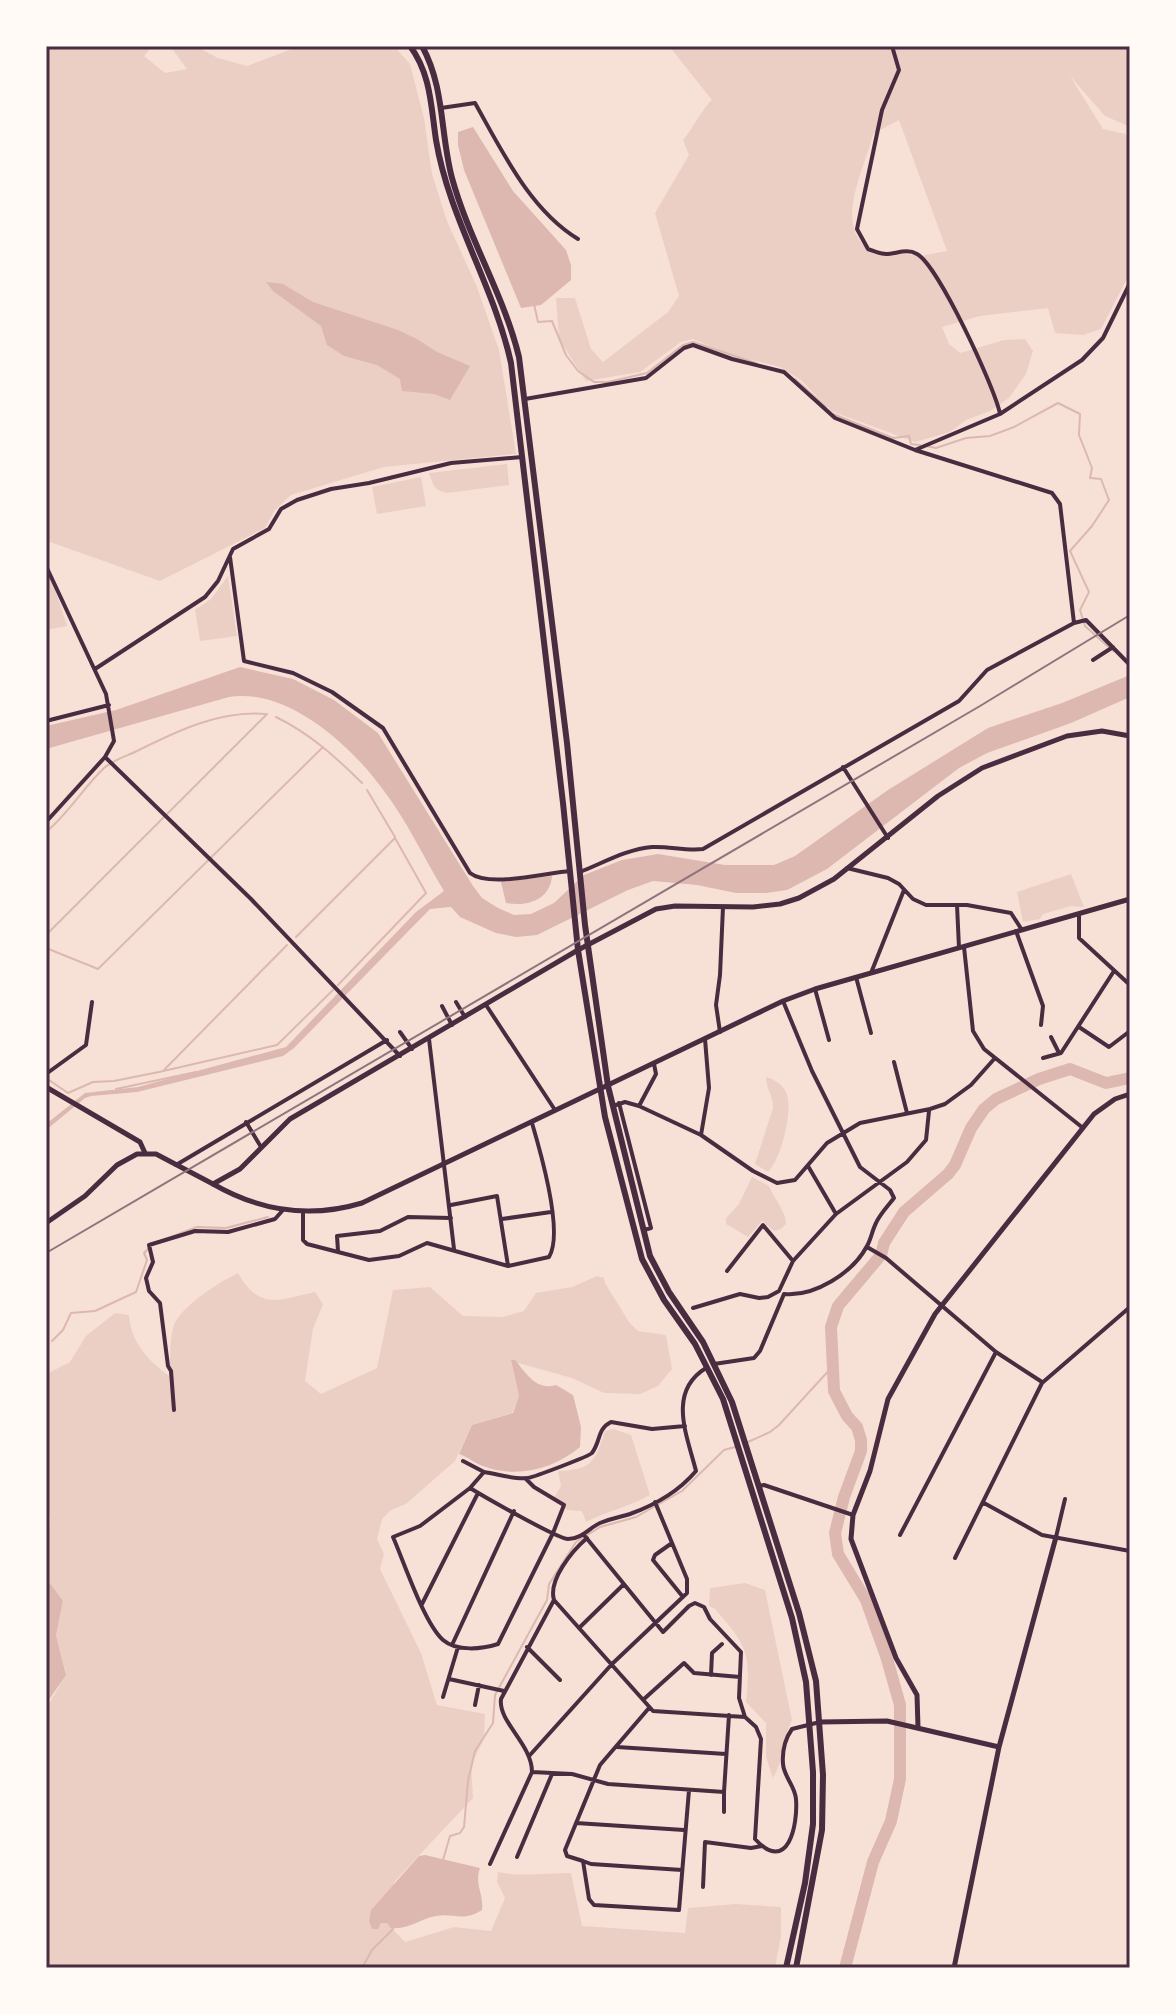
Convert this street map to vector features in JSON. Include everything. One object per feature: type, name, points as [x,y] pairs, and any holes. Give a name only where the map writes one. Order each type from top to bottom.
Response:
[{"type":"main road","points":[[410,46],[427,79],[447,189],[503,329],[511,363],[571,871],[585,925],[608,1086],[616,1104],[643,1231],[650,1256],[738,1417],[807,1640],[816,1681],[822,1830],[796,1968]]},
{"type":"main road","points":[[422,46],[436,76],[452,179],[506,310],[519,357],[580,872],[576,882],[578,950],[600,1091],[642,1259],[664,1300],[712,1365],[792,1618],[806,1682],[813,1772],[812,1844],[786,1968]]},
{"type":"street","points":[[892,46],[899,70],[882,110],[857,229],[868,249],[883,254],[908,251],[918,254],[925,261],[937,277],[991,384],[1000,414]]},
{"type":"street","points":[[441,108],[475,103],[543,212],[578,239]]},
{"type":"street","points":[[915,450],[1000,414],[1082,360],[1103,338],[1130,283]]},
{"type":"street","points":[[525,399],[646,378],[693,345],[784,372],[835,418],[915,450],[1052,493],[1060,504],[1074,623]]},
{"type":"street","points":[[95,669],[205,597],[218,581],[233,549],[269,529],[281,509],[297,500],[331,489],[451,463],[522,457]]},
{"type":"street","points":[[230,557],[244,661],[293,673],[318,685],[361,710],[383,728],[470,873],[477,879],[491,881],[571,871]]},
{"type":"street","points":[[46,566],[109,705],[114,741],[105,757],[46,822]]},
{"type":"street","points":[[580,872],[607,859],[652,847],[687,851],[703,849],[959,701],[987,670],[1074,623],[1086,620],[1130,665]]},
{"type":"street","points":[[1093,660],[1113,647]]},
{"type":"street","points":[[46,721],[109,705]]},
{"type":"street","points":[[213,1184],[240,1169],[290,1119],[578,950],[656,909],[780,904],[819,889],[953,786],[1006,757],[1088,731],[1130,736]]},
{"type":"street","points":[[105,757],[251,899],[400,1056]]},
{"type":"street","points":[[843,767],[888,838]]},
{"type":"street","points":[[847,868],[888,878],[913,899],[926,905],[957,905],[1011,913],[1019,930],[1029,974],[1043,1006],[1041,1025]]},
{"type":"street","points":[[871,973],[904,890]]},
{"type":"street","points":[[46,1223],[75,1204],[117,1165],[129,1157],[145,1153],[156,1154],[239,1199],[283,1210],[331,1210],[362,1203],[783,1001],[815,989],[1130,899]]},
{"type":"street","points":[[720,1032],[716,1005],[723,905]]},
{"type":"street","points":[[957,905],[973,1031],[984,1049],[1083,1128]]},
{"type":"street","points":[[1079,914],[1079,938],[1130,985]]},
{"type":"street","points":[[1043,1058],[1059,1053],[1114,971]]},
{"type":"street","points":[[856,977],[871,1033]]},
{"type":"street","points":[[815,989],[829,1040]]},
{"type":"street","points":[[693,1308],[740,1294],[759,1298],[782,1292],[805,1293],[820,1287],[856,1261],[868,1248],[877,1220],[894,1198],[890,1190],[860,1167],[812,1071],[783,1001]]},
{"type":"street","points":[[46,1074],[86,1045],[92,1002]]},
{"type":"street","points":[[456,1002],[465,1017]]},
{"type":"street","points":[[486,1005],[556,1112]]},
{"type":"street","points":[[442,1006],[452,1025]]},
{"type":"street","points":[[1079,1027],[1109,1047],[1130,1031]]},
{"type":"street","points":[[400,1032],[412,1049]]},
{"type":"street","points":[[1051,1037],[1059,1053]]},
{"type":"street","points":[[429,1039],[454,1249]]},
{"type":"street","points":[[701,1135],[709,1088],[705,1039]]},
{"type":"street","points":[[176,1165],[387,1040]]},
{"type":"street","points":[[616,1104],[639,1106],[701,1135],[753,1171],[777,1183],[795,1180],[827,1143],[844,1131],[868,1120],[945,1104],[971,1085],[995,1058]]},
{"type":"street","points":[[894,1062],[907,1113]]},
{"type":"street","points":[[639,1106],[656,1074],[654,1064]]},
{"type":"street","points":[[46,1087],[140,1142],[145,1153]]},
{"type":"street","points":[[915,1726],[917,1695],[896,1658],[851,1539],[850,1514],[870,1471],[888,1399],[940,1304],[1094,1114],[1115,1099],[1130,1094]]},
{"type":"street","points":[[745,1717],[653,1711],[554,1600],[554,1583],[585,1536],[599,1523],[630,1514],[655,1502],[682,1487],[696,1471],[685,1426],[683,1394],[697,1373],[712,1365],[754,1358],[760,1351],[793,1261],[836,1214],[907,1162],[926,1140],[930,1109]]},
{"type":"street","points":[[246,1122],[261,1147]]},
{"type":"street","points":[[303,1212],[303,1240],[307,1244],[369,1260],[399,1256],[427,1243],[508,1266],[549,1257],[552,1251],[552,1212],[547,1167],[532,1123]]},
{"type":"street","points":[[808,1166],[836,1214]]},
{"type":"street","points":[[450,1205],[497,1196],[508,1266]]},
{"type":"street","points":[[174,1410],[160,1303],[149,1291],[146,1278],[153,1262],[149,1245],[195,1231],[228,1232],[275,1219],[283,1210]]},
{"type":"street","points":[[502,1219],[552,1212]]},
{"type":"street","points":[[338,1251],[337,1236],[380,1231],[408,1217],[451,1218]]},
{"type":"street","points":[[727,1271],[763,1225],[793,1261]]},
{"type":"street","points":[[868,1248],[886,1258],[996,1352],[1042,1383]]},
{"type":"street","points":[[955,1558],[1042,1383],[1130,1307]]},
{"type":"street","points":[[900,1535],[996,1352]]},
{"type":"street","points":[[463,1461],[484,1472],[525,1478],[586,1459],[593,1452],[601,1428],[611,1422],[652,1429],[685,1426]]},
{"type":"street","points":[[484,1472],[470,1488],[420,1526],[393,1537],[436,1631],[444,1641],[455,1646],[476,1648],[498,1644],[553,1533],[564,1505],[525,1478]]},
{"type":"street","points":[[759,1486],[764,1485],[850,1514]]},
{"type":"street","points":[[470,1488],[553,1533],[569,1539],[585,1536]]},
{"type":"street","points":[[422,1604],[478,1493]]},
{"type":"street","points":[[954,1968],[999,1747],[1065,1499]]},
{"type":"street","points":[[530,1755],[612,1664],[683,1597],[688,1588],[655,1502]]},
{"type":"street","points":[[984,1503],[1042,1535],[1130,1551]]},
{"type":"street","points":[[443,1697],[455,1646],[514,1511]]},
{"type":"street","points":[[585,1536],[663,1632],[689,1606],[701,1605],[741,1652],[739,1698],[745,1717],[756,1727],[761,1739],[755,1839],[762,1846],[778,1851],[787,1847],[793,1839],[795,1790],[783,1765],[786,1738],[792,1729],[820,1722],[887,1721],[999,1747]]},
{"type":"street","points":[[672,1543],[653,1560],[683,1597]]},
{"type":"street","points":[[579,1628],[624,1585]]},
{"type":"street","points":[[490,1864],[532,1772],[530,1755],[500,1706],[504,1691],[554,1600]]},
{"type":"street","points":[[711,1675],[712,1653],[722,1644]]},
{"type":"street","points":[[527,1647],[560,1680]]},
{"type":"street","points":[[644,1699],[684,1663],[694,1673],[740,1677]]},
{"type":"street","points":[[449,1679],[504,1691]]},
{"type":"street","points":[[475,1705],[479,1685]]},
{"type":"street","points":[[649,1708],[600,1765],[565,1850],[567,1856],[591,1864],[682,1870]]},
{"type":"street","points":[[724,1812],[729,1715]]},
{"type":"street","points":[[615,1747],[726,1754]]},
{"type":"street","points":[[532,1772],[572,1774],[608,1784],[724,1792]]},
{"type":"street","points":[[517,1857],[552,1774]]},
{"type":"street","points":[[583,1861],[589,1899],[594,1905],[679,1910],[689,1790]]},
{"type":"street","points":[[576,1823],[684,1830]]},
{"type":"street","points":[[703,1887],[705,1842],[751,1848],[762,1846]]},
{"type":"shaded area","points":[[46,46],[148,46],[149,50],[144,56],[165,73],[187,69],[170,46],[195,46],[218,58],[247,66],[300,46],[394,46],[410,64],[424,118],[432,174],[447,221],[477,287],[499,350],[516,454],[384,467],[291,495],[275,510],[265,528],[160,581],[47,541]]},
{"type":"shaded area","points":[[669,46],[1130,46],[1130,127],[1105,116],[1070,76],[1103,129],[1130,135],[1130,273],[1101,329],[1083,335],[1055,333],[1048,308],[980,316],[942,327],[949,344],[960,353],[1004,340],[1025,339],[1033,351],[1026,374],[1009,398],[990,411],[966,420],[950,432],[915,442],[831,411],[801,380],[780,367],[731,355],[693,339],[681,342],[640,372],[586,381],[559,339],[556,298],[575,298],[591,349],[603,362],[668,312],[679,296],[655,213],[689,155],[683,140],[712,100]],"holes":[[[899,120],[947,251],[920,256],[868,249],[858,238],[853,225],[855,194],[873,134]]]},
{"type":"shaded area","points":[[473,127],[513,191],[566,250],[571,265],[571,280],[541,305],[521,308],[464,170],[458,132]]},
{"type":"shaded area","points":[[266,282],[283,284],[313,302],[398,330],[470,366],[450,400],[434,394],[402,391],[400,379],[377,365],[344,356],[327,345],[321,326],[273,291]]},
{"type":"shaded area","points":[[507,464],[509,485],[447,493],[435,486],[429,473]]},
{"type":"shaded area","points":[[421,477],[426,506],[377,514],[372,487]]},
{"type":"shaded area","points":[[46,561],[67,626],[46,630]]},
{"type":"shaded area","points":[[228,576],[237,636],[200,641],[195,610],[211,599]]},
{"type":"shaded area","points":[[240,667],[293,679],[334,700],[378,733],[473,886],[482,898],[514,915],[531,914],[554,903],[584,875],[622,860],[658,854],[725,865],[774,865],[795,856],[888,790],[988,728],[1062,703],[1130,675],[1130,697],[1071,723],[987,753],[959,768],[827,869],[787,890],[736,893],[653,881],[537,935],[516,937],[496,933],[460,917],[451,907],[430,909],[283,1056],[137,1092],[91,1096],[46,1130],[46,1124],[85,1093],[138,1087],[286,1047],[416,912],[444,891],[400,815],[371,774],[316,723],[273,701],[251,696],[229,697],[46,749],[46,726],[116,710]]},
{"type":"shaded area","points":[[1071,874],[1084,907],[1071,906],[1043,914],[1040,919],[1023,922],[1017,892]]},
{"type":"shaded area","points":[[552,876],[547,891],[536,900],[522,904],[506,903],[501,882]]},
{"type":"shaded area","points":[[766,1077],[778,1082],[788,1100],[782,1146],[768,1172],[755,1164],[773,1108]]},
{"type":"shaded area","points":[[752,1177],[769,1186],[786,1224],[774,1231],[762,1221],[748,1237],[726,1224],[726,1218],[739,1204]]},
{"type":"shaded area","points":[[238,1273],[246,1285],[262,1298],[280,1300],[315,1292],[323,1304],[313,1329],[305,1381],[321,1394],[377,1368],[393,1290],[430,1287],[463,1316],[503,1317],[524,1311],[536,1293],[572,1287],[597,1276],[604,1278],[629,1322],[638,1331],[666,1335],[672,1369],[658,1386],[640,1394],[604,1393],[572,1378],[511,1361],[519,1396],[512,1413],[472,1425],[455,1461],[406,1504],[391,1510],[382,1519],[377,1539],[384,1554],[380,1569],[421,1653],[437,1705],[485,1714],[484,1739],[471,1765],[473,1798],[395,1881],[381,1923],[387,1923],[405,1942],[454,1927],[491,1931],[505,1898],[497,1882],[498,1872],[525,1875],[571,1873],[582,1926],[685,1933],[688,1908],[736,1904],[781,1907],[781,1936],[775,1968],[46,1968],[46,1709],[66,1674],[56,1635],[63,1601],[47,1580],[44,1564],[50,1522],[46,1510],[46,1374],[70,1362],[86,1336],[115,1313],[129,1315],[133,1334],[142,1350],[169,1376],[171,1337],[178,1318],[202,1295]]},
{"type":"shaded area","points":[[511,1360],[515,1360],[537,1383],[556,1385],[573,1395],[581,1427],[580,1447],[570,1455],[547,1466],[521,1472],[496,1470],[459,1454],[472,1425],[513,1413],[519,1396]]},
{"type":"shaded area","points":[[613,1429],[631,1435],[650,1495],[586,1522],[582,1511],[567,1510],[553,1499],[561,1486],[558,1471],[585,1466],[595,1457],[605,1431]]},
{"type":"shaded area","points":[[46,1578],[63,1601],[56,1635],[66,1675],[46,1704]]},
{"type":"shaded area","points":[[745,1583],[765,1590],[792,1720],[773,1778],[766,1757],[766,1723],[746,1702],[748,1672],[744,1651],[726,1622],[709,1606],[710,1588]]},
{"type":"shaded area","points":[[419,1856],[480,1868],[478,1879],[482,1910],[464,1916],[436,1916],[397,1928],[381,1923],[378,1929],[372,1929],[369,1921],[371,1910]]},
{"type":"waterway","points":[[534,304],[538,322],[552,321],[566,355],[578,371],[594,382],[647,373],[683,345],[693,342],[756,363]]},
{"type":"waterway","points":[[795,379],[826,407]]},
{"type":"waterway","points":[[926,446],[936,448],[966,438],[990,436],[1058,403],[1080,414],[1079,435],[1092,468],[1090,478],[1101,479],[1109,500],[1070,551],[1089,592],[1080,610],[1085,626],[1113,651]]},
{"type":"waterway","points":[[833,414],[893,438],[909,436],[911,444],[920,445]]},
{"type":"waterway","points":[[46,832],[96,776],[112,763],[199,724],[232,715],[266,714]]},
{"type":"waterway","points":[[46,935],[267,714]]},
{"type":"waterway","points":[[276,717],[322,746],[362,783]]},
{"type":"waterway","points":[[46,948],[98,969],[323,747]]},
{"type":"waterway","points":[[367,790],[395,837]]},
{"type":"waterway","points":[[296,937],[395,838],[426,893],[338,985]]},
{"type":"waterway","points":[[164,1070],[287,945]]},
{"type":"waterway","points":[[47,1084],[49,1080],[68,1093],[93,1082],[159,1072],[277,1045],[333,990]]},
{"type":"waterway","points":[[845,1968],[873,1862],[891,1821],[900,1779],[900,1705],[866,1600],[838,1554],[835,1533],[861,1451],[861,1440],[857,1427],[847,1416],[834,1391],[831,1327],[838,1306],[881,1255],[884,1243],[904,1212],[948,1174],[971,1128],[984,1109],[996,1099],[1070,1069],[1106,1083],[1130,1078]]},
{"type":"waterway","points":[[116,1089],[196,1072]]},
{"type":"waterway","points":[[152,1244],[197,1227],[226,1228],[268,1217]]},
{"type":"waterway","points":[[52,1341],[63,1330],[71,1313],[95,1311],[136,1292],[147,1260],[144,1253],[148,1249]]},
{"type":"waterway","points":[[46,1352],[47,1346]]},
{"type":"waterway","points":[[748,1442],[779,1425],[832,1367]]},
{"type":"waterway","points":[[443,1860],[450,1836],[460,1833],[464,1827],[468,1781],[475,1751],[493,1723],[495,1695],[547,1600],[549,1584],[576,1542],[600,1527],[636,1517],[682,1491],[724,1450],[735,1447]]},
{"type":"waterway","points":[[362,1968],[372,1950],[393,1929]]},
{"type":"railway","points":[[46,1253],[1130,615]]}]
